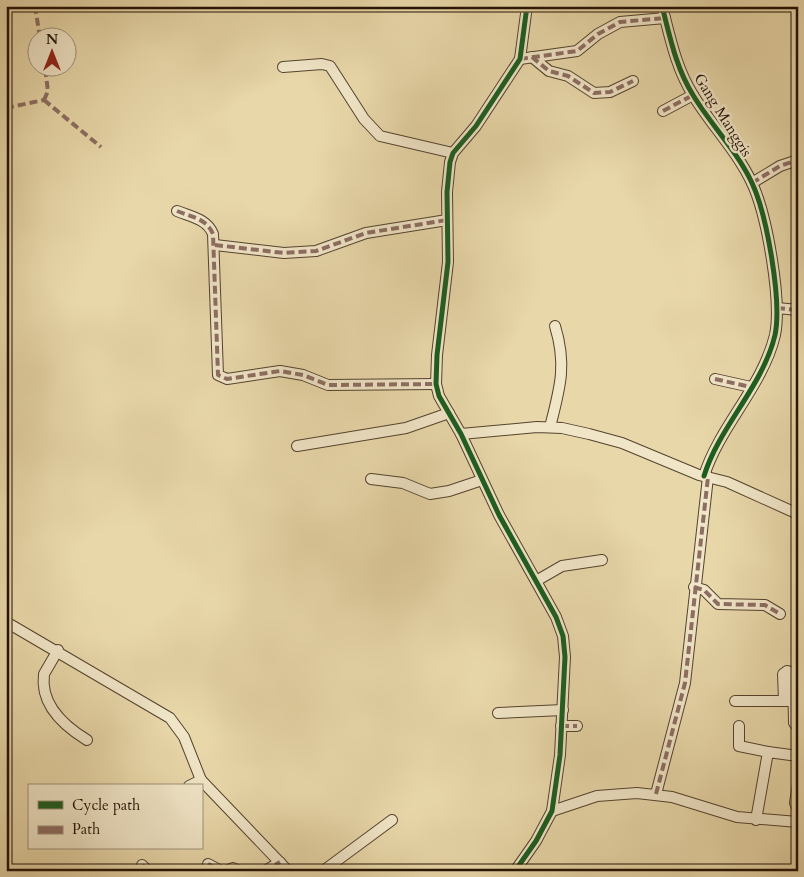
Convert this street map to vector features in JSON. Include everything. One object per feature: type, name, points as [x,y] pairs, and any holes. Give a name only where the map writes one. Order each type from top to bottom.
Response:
[{"type":"street","points":[[515,871],[536,841],[552,811],[560,754],[563,710],[565,657],[563,636],[556,617],[482,480],[461,434],[439,396],[436,384],[437,355],[448,262],[448,172],[453,154],[476,126],[520,59],[527,6]]},
{"type":"street","name":"Gang Manggis","points":[[656,794],[685,683],[710,454],[751,387],[774,335],[776,308],[770,253],[752,183],[693,95],[677,62],[662,6]]},
{"type":"street","points":[[520,59],[576,51],[598,34],[620,22],[665,18]]},
{"type":"street","points":[[532,56],[549,71],[568,76],[594,93],[610,92],[633,80]]},
{"type":"street","points":[[283,67],[322,64],[330,66],[364,119],[376,133],[385,138],[453,154]]},
{"type":"street","points":[[663,111],[693,95]]},
{"type":"street","points":[[752,183],[780,166],[798,160]]},
{"type":"street","points":[[177,211],[204,221],[210,226],[215,245],[217,371],[222,377],[233,378],[280,371],[303,375],[328,385],[436,384]]},
{"type":"street","points":[[215,245],[284,253],[316,251],[366,233],[447,220]]},
{"type":"street","points":[[776,308],[798,310]]},
{"type":"street","points":[[550,427],[562,377],[562,349],[555,326]]},
{"type":"street","points":[[715,379],[751,387]]},
{"type":"street","points":[[297,446],[406,428],[449,413]]},
{"type":"street","points":[[461,434],[527,427],[550,427],[590,434],[622,443],[706,477],[727,482],[798,514]]},
{"type":"street","points":[[371,479],[398,482],[430,494],[449,491],[482,480]]},
{"type":"street","points":[[536,581],[562,566],[602,560]]},
{"type":"street","points":[[694,587],[704,590],[718,604],[759,605],[780,614]]},
{"type":"street","points":[[6,622],[58,650],[170,718],[184,737],[201,780],[288,871]]},
{"type":"street","points":[[58,650],[44,674],[44,684],[49,702],[64,725],[87,740]]},
{"type":"street","points":[[735,701],[788,701],[794,723],[798,728]]},
{"type":"street","points":[[498,712],[563,710]]},
{"type":"street","points":[[561,726],[577,726]]},
{"type":"street","points":[[739,726],[739,746],[798,756]]},
{"type":"street","points":[[756,820],[768,752]]},
{"type":"street","points":[[193,784],[201,780]]},
{"type":"street","points":[[798,784],[795,803],[798,809]]},
{"type":"street","points":[[552,811],[597,796],[637,793],[656,794],[737,817],[798,822]]},
{"type":"street","points":[[323,871],[392,820]]},
{"type":"street","points":[[265,871],[280,862]]},
{"type":"street","points":[[208,864],[221,871]]},
{"type":"street","points":[[226,871],[233,868],[239,871]]},
{"type":"marked path","points":[[35,6],[38,28]]},
{"type":"marked path","points":[[520,59],[577,51],[598,34],[620,22],[665,18]]},
{"type":"marked path","points":[[532,57],[549,71],[568,76],[594,93],[610,92],[633,81]]},
{"type":"marked path","points":[[44,100],[48,91],[46,78]]},
{"type":"marked path","points":[[663,111],[693,95]]},
{"type":"marked path","points":[[44,100],[101,147]]},
{"type":"marked path","points":[[6,108],[44,100]]},
{"type":"marked path","points":[[752,183],[780,166],[798,160]]},
{"type":"marked path","points":[[177,211],[203,222],[213,234],[218,375],[227,379],[280,371],[303,375],[328,385],[436,384]]},
{"type":"marked path","points":[[215,245],[284,253],[316,251],[366,233],[447,220]]},
{"type":"marked path","points":[[777,308],[798,310]]},
{"type":"marked path","points":[[715,379],[751,387]]},
{"type":"marked path","points":[[656,794],[685,683],[708,477]]},
{"type":"marked path","points":[[694,587],[704,590],[718,604],[765,605],[780,614]]},
{"type":"marked path","points":[[561,726],[577,726]]},
{"type":"marked path","points":[[265,871],[280,862]]},
{"type":"marked path","points":[[208,864],[221,871]]},
{"type":"marked path","points":[[142,865],[148,871]]},
{"type":"marked path","points":[[226,871],[233,868],[239,871]]},
{"type":"cycle path","points":[[515,871],[536,841],[552,811],[560,755],[565,657],[563,636],[556,617],[499,515],[461,434],[439,396],[436,384],[437,355],[448,262],[447,192],[450,162],[453,153],[476,126],[520,59],[527,6]]},
{"type":"cycle path","points":[[662,6],[674,52],[687,85],[746,171],[758,197],[768,236],[775,280],[777,320],[769,354],[761,372],[720,440],[704,476]]}]
